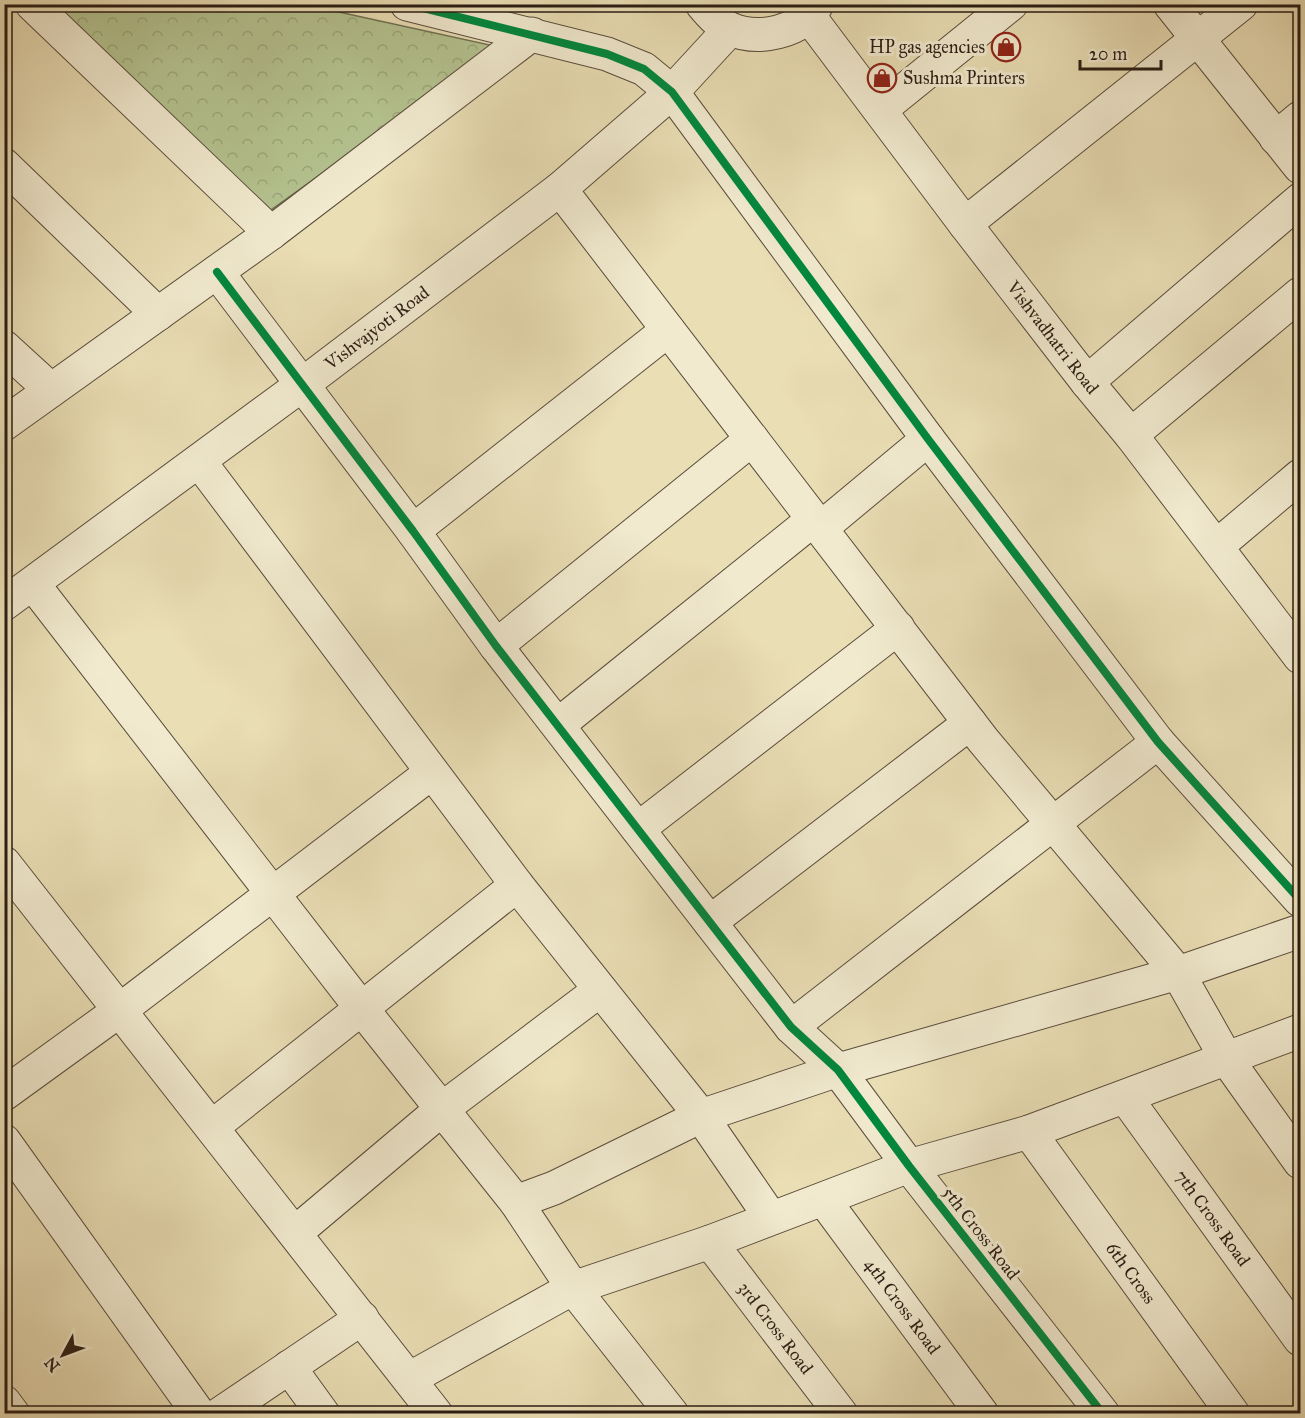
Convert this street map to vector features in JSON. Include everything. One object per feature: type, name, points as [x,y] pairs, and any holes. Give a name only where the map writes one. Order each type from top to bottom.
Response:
[{"type":"street","points":[[32,4],[271,233]]},
{"type":"street","points":[[407,4],[607,54],[644,69],[672,92],[928,439],[1158,742],[1300,900]]},
{"type":"street","points":[[702,4],[711,16],[730,29],[753,35],[776,33],[797,24],[812,10]]},
{"type":"street","points":[[880,110],[1011,4]]},
{"type":"street","points":[[1170,4],[1198,39],[1288,128],[1300,167]]},
{"type":"street","points":[[965,224],[1241,4]]},
{"type":"street","name":"Vishvadhatri Road","points":[[812,10],[880,110],[965,224],[1300,655]]},
{"type":"street","name":"Vishvajyoti Road","points":[[4,604],[200,461],[560,189],[672,92],[730,29]]},
{"type":"street","points":[[4,424],[271,233],[532,34]]},
{"type":"street","points":[[4,165],[158,314]]},
{"type":"street","points":[[560,189],[970,723],[1053,826],[1178,974],[1226,1058],[1300,1162]]},
{"type":"street","points":[[1087,382],[1300,200]]},
{"type":"street","name":"5th Cross Road","points":[[217,272],[413,531],[496,646],[791,1027],[838,1070],[909,1166],[1103,1413]]},
{"type":"street","points":[[1131,435],[1300,294]]},
{"type":"street","points":[[413,531],[668,330]]},
{"type":"street","points":[[4,346],[51,390]]},
{"type":"street","points":[[496,646],[752,439]]},
{"type":"street","points":[[558,725],[928,439]]},
{"type":"street","points":[[200,461],[431,773],[701,1116],[771,1218]]},
{"type":"street","points":[[1217,546],[1300,476]]},
{"type":"street","points":[[33,584],[362,1009],[516,1202],[573,1288],[672,1413]]},
{"type":"street","points":[[638,829],[897,628]]},
{"type":"street","points":[[710,922],[970,723]]},
{"type":"street","points":[[791,1027],[1053,826],[1158,742]]},
{"type":"street","points":[[4,1094],[120,1010],[431,773]]},
{"type":"street","points":[[4,863],[436,1413]]},
{"type":"street","points":[[212,1127],[517,885]]},
{"type":"street","points":[[516,1202],[554,1188],[701,1116],[838,1070],[1178,974],[1300,931]]},
{"type":"street","points":[[295,1233],[442,1109],[600,990]]},
{"type":"street","points":[[409,1379],[573,1288],[710,1242],[909,1166],[1029,1132],[1126,1098],[1300,1031]]},
{"type":"street","name":"7th Cross Road","points":[[1126,1098],[1300,1339]]},
{"type":"street","name":"6th Cross","points":[[1029,1132],[1233,1413]]},
{"type":"street","points":[[4,1141],[199,1413]]},
{"type":"street","name":"4th Cross Road","points":[[824,1200],[982,1413]]},
{"type":"street","name":"3rd Cross Road","points":[[710,1242],[841,1413]]},
{"type":"street","points":[[220,1413],[362,1318]]},
{"type":"street","points":[[289,1367],[323,1413]]},
{"type":"street","points":[[4,1402],[13,1413]]},
{"type":"green space","points":[[49,5],[307,5],[499,47],[268,212]]},
{"type":"cycle path","points":[[407,4],[607,54],[644,69],[672,92],[928,439],[1158,742],[1300,900]]},
{"type":"cycle path","points":[[217,272],[413,531],[496,646],[791,1027],[838,1070],[909,1166],[1103,1414]]},
{"type":"place","name":"HP gas agencies","points":[[1006,47]]},
{"type":"place","name":"Sushma Printers","points":[[882,78]]}]
